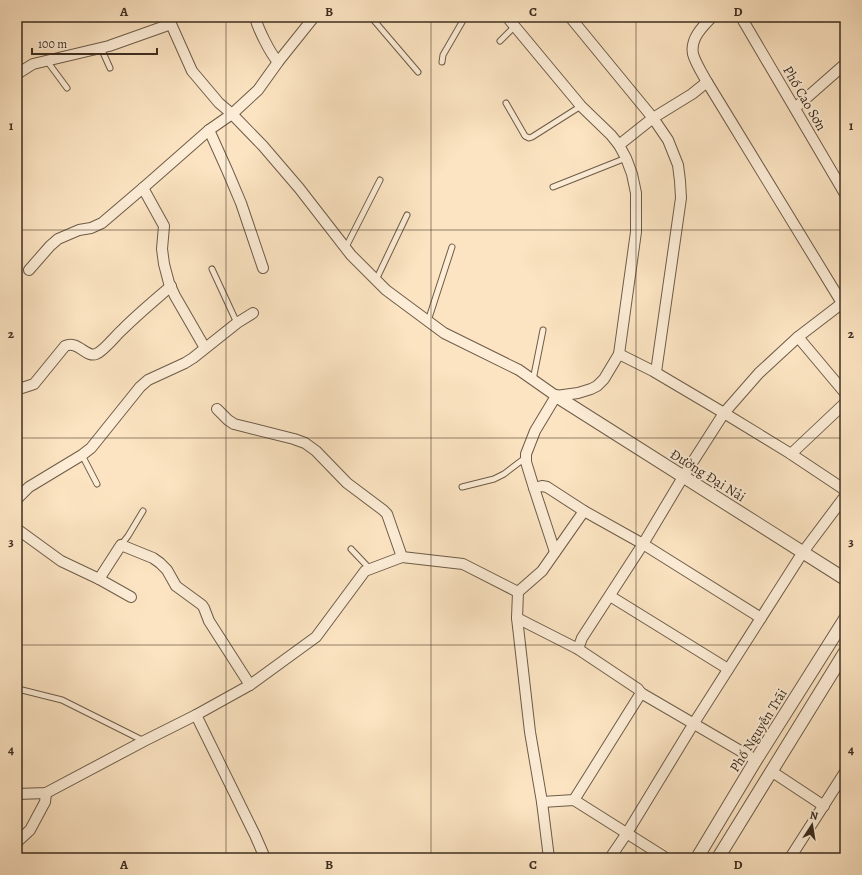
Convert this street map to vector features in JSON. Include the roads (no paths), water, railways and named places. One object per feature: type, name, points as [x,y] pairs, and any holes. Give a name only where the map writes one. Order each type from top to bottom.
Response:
[{"type":"street","points":[[255,17],[273,56],[278,62]]},
{"type":"street","points":[[29,270],[58,239],[79,230],[91,228],[102,223],[209,130],[232,114],[258,90],[314,17]]},
{"type":"street","points":[[17,74],[33,64],[109,46],[170,21],[192,71],[219,103],[232,114],[263,146],[299,188],[351,255],[386,290],[444,333],[519,370],[556,396],[578,393],[591,389],[604,379],[619,354],[636,232],[636,194],[632,174],[619,145],[611,135],[581,106],[507,17]]},
{"type":"street","points":[[570,17],[653,118],[668,140],[678,165],[681,198],[656,372]]},
{"type":"street","points":[[578,649],[582,638],[643,544],[724,412],[759,373],[798,338],[844,302],[707,82],[693,56],[692,47],[698,32],[712,17]]},
{"type":"street","name":"Phố Cao Sơn","points":[[741,17],[845,194]]},
{"type":"street","points":[[794,108],[843,68]]},
{"type":"street","points":[[619,145],[653,118],[692,94],[707,82]]},
{"type":"street","points":[[209,130],[241,202],[264,268]]},
{"type":"street","points":[[143,188],[164,226],[162,249],[164,264],[171,286],[175,296],[205,348]]},
{"type":"street","points":[[17,387],[22,388],[34,384],[65,346],[72,344],[91,354],[95,354],[102,350],[122,329],[171,286]]},
{"type":"street","points":[[17,499],[29,487],[82,455],[94,444],[140,387],[148,380],[193,358],[237,323],[253,313]]},
{"type":"street","points":[[798,338],[845,393]]},
{"type":"street","points":[[619,354],[656,372],[724,412],[792,454],[845,490]]},
{"type":"street","points":[[555,552],[525,458],[535,431],[556,396]]},
{"type":"street","name":"Đường Đại Nải","points":[[556,396],[845,579]]},
{"type":"street","points":[[792,454],[845,403]]},
{"type":"street","points":[[217,409],[234,424],[294,439],[305,443],[316,451],[346,484],[387,514],[402,557]]},
{"type":"street","points":[[534,488],[544,486],[584,511],[643,544],[761,618]]},
{"type":"street","points":[[610,858],[802,552],[845,496]]},
{"type":"street","points":[[549,858],[542,802],[530,732],[516,618],[518,592],[542,571],[584,511]]},
{"type":"street","points":[[17,529],[61,561],[99,579],[131,597]]},
{"type":"street","points":[[99,579],[121,545],[153,558],[167,570],[176,586],[204,608],[209,621],[250,685]]},
{"type":"street","points":[[17,794],[46,794],[144,740],[196,715],[250,685],[316,637],[365,571],[402,557],[463,564],[518,592]]},
{"type":"street","points":[[610,596],[728,669]]},
{"type":"street","points":[[516,618],[578,649],[638,689],[641,693],[756,760]]},
{"type":"street","name":"Phố Nguyễn Trãi","points":[[697,858],[756,760],[845,619]]},
{"type":"street","points":[[718,858],[845,652]]},
{"type":"street","points":[[574,800],[641,693]]},
{"type":"street","points":[[196,715],[265,858]]},
{"type":"street","points":[[771,771],[824,806]]},
{"type":"street","points":[[790,858],[845,772]]},
{"type":"street","points":[[17,842],[30,830],[45,802],[46,794]]},
{"type":"street","points":[[542,802],[574,800],[666,858]]},
{"type":"lane","points":[[371,17],[418,72]]},
{"type":"lane","points":[[442,62],[443,55],[465,17]]},
{"type":"lane","points":[[500,41],[515,26]]},
{"type":"lane","points":[[101,48],[110,68]]},
{"type":"lane","points":[[47,61],[67,88]]},
{"type":"lane","points":[[506,103],[525,136],[529,138],[581,106]]},
{"type":"lane","points":[[552,187],[626,158]]},
{"type":"lane","points":[[346,247],[380,180]]},
{"type":"lane","points":[[376,280],[407,215]]},
{"type":"lane","points":[[428,321],[452,247]]},
{"type":"lane","points":[[212,269],[237,323]]},
{"type":"lane","points":[[533,381],[543,330]]},
{"type":"lane","points":[[82,455],[97,484]]},
{"type":"lane","points":[[462,487],[494,479],[504,474],[525,458]]},
{"type":"lane","points":[[121,545],[143,511]]},
{"type":"lane","points":[[351,549],[370,569]]},
{"type":"lane","points":[[22,690],[62,700],[144,740]]}]
